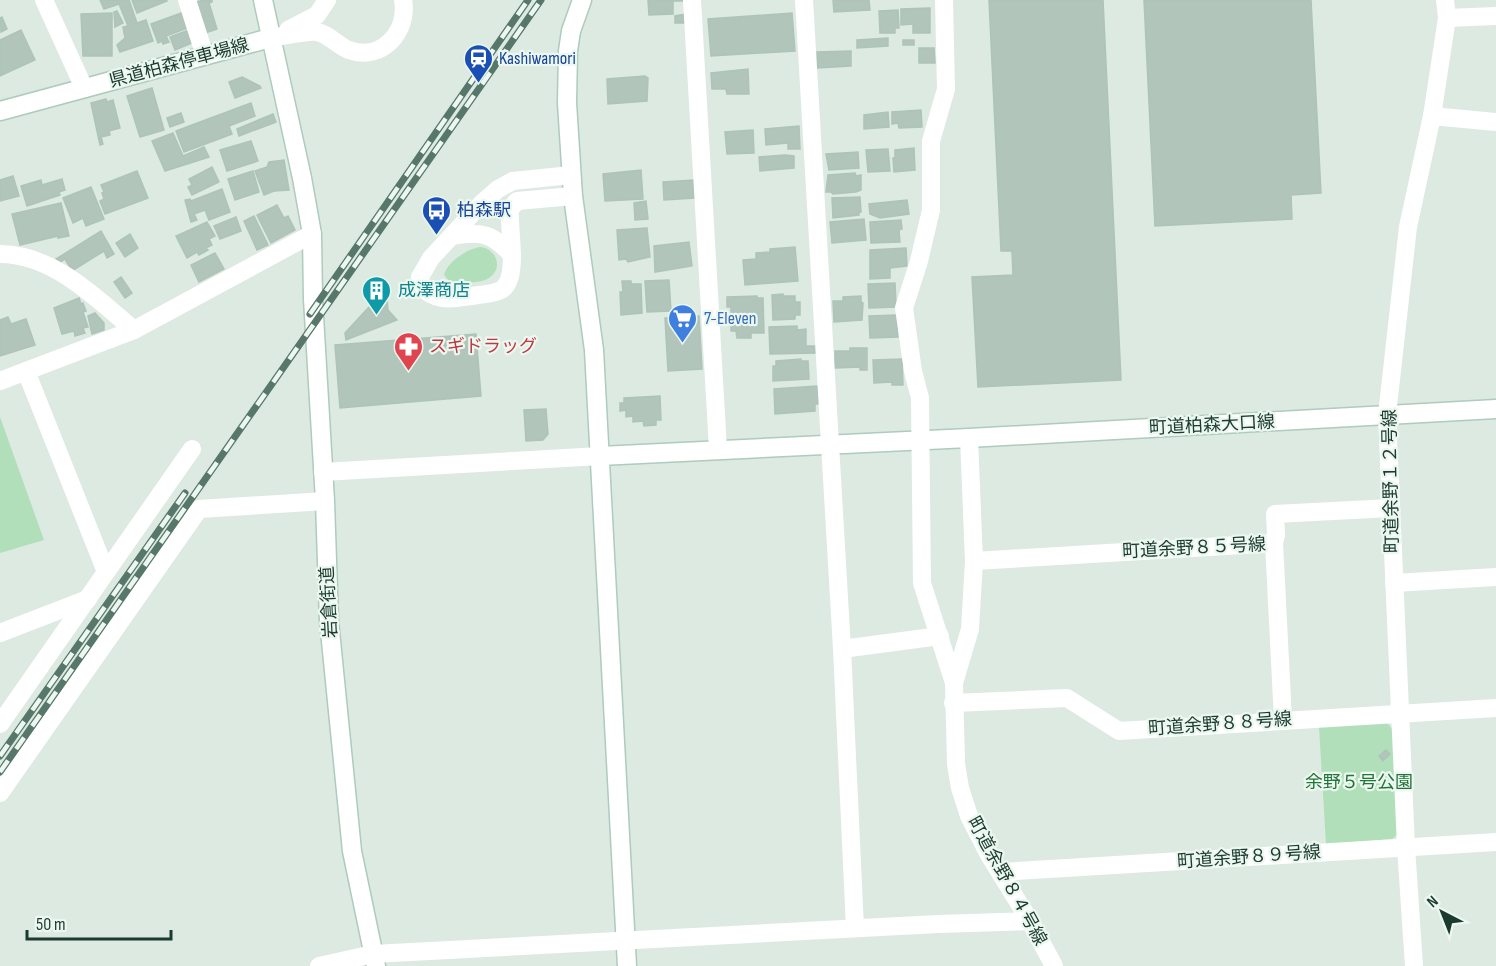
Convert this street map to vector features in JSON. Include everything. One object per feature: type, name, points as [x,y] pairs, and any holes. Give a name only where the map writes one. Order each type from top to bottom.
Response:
[{"type":"street","points":[[44,0],[84,88]]},
{"type":"street","points":[[186,0],[205,56]]},
{"type":"street","points":[[263,0],[270,38]]},
{"type":"street","points":[[270,38],[317,15],[327,0]]},
{"type":"street","points":[[270,38],[316,32],[329,37],[346,49],[364,53],[374,51],[385,47],[399,32],[403,20],[403,0]]},
{"type":"street","points":[[582,0],[571,31],[568,51],[567,103],[573,196],[594,350],[627,966]]},
{"type":"street","points":[[692,0],[718,449]]},
{"type":"street","points":[[804,0],[842,649],[855,928]]},
{"type":"street","points":[[944,0],[946,88],[931,141],[931,210],[919,261],[904,308],[913,371],[920,398],[924,441],[922,583],[954,683]]},
{"type":"street","points":[[1446,9],[1496,16]]},
{"type":"street","name":"町道余野１２号線","points":[[1414,966],[1406,847],[1388,415],[1408,227],[1432,116],[1446,9]]},
{"type":"street","name":"県道柏森停車場線","points":[[0,111],[270,38],[294,141],[312,234]]},
{"type":"street","points":[[1432,116],[1496,122]]},
{"type":"street","points":[[572,175],[513,181],[498,189],[431,258],[420,277],[421,287],[436,298],[458,298],[500,290],[509,282],[512,255],[510,209],[517,201],[573,196]]},
{"type":"street","points":[[452,236],[475,232],[488,236],[502,244],[512,255]]},
{"type":"street","points":[[0,381],[134,330],[312,234]]},
{"type":"street","name":"岩倉街道","points":[[312,234],[313,299],[325,501],[329,621],[352,852],[374,960]]},
{"type":"street","points":[[0,254],[25,257],[47,265],[95,298],[134,330]]},
{"type":"street","points":[[26,371],[106,572]]},
{"type":"street","name":"町道柏森大口線","points":[[323,472],[1496,409]]},
{"type":"street","name":"町道余野８４号線","points":[[969,438],[974,561],[970,629],[954,683],[956,764],[960,788],[969,816],[989,855],[1002,872],[1054,966]]},
{"type":"street","points":[[0,724],[192,449]]},
{"type":"street","points":[[0,793],[200,509],[325,501]]},
{"type":"street","points":[[1274,543],[1275,514],[1391,508]]},
{"type":"street","name":"町道余野８５号線","points":[[974,561],[1274,543],[1283,720]]},
{"type":"street","points":[[1394,583],[1496,577]]},
{"type":"street","points":[[0,633],[87,599]]},
{"type":"street","points":[[842,649],[940,636]]},
{"type":"street","name":"町道余野８８号線","points":[[953,703],[1067,698],[1119,731],[1496,708]]},
{"type":"street","name":"町道余野８９号線","points":[[1002,872],[1496,842]]},
{"type":"street","points":[[319,966],[625,940],[1030,921]]},
{"type":"green space","points":[[481,247],[491,251],[496,259],[494,274],[481,281],[451,283],[444,275],[449,265],[464,253]]},
{"type":"green space","points":[[0,417],[44,540],[0,553]]},
{"type":"green space","name":"余野５号公園","points":[[1387,723],[1394,731],[1399,833],[1392,839],[1326,844],[1319,727]]},
{"type":"building","points":[[100,0],[129,0],[137,23],[146,20],[153,41],[120,52],[117,45],[125,38],[123,27],[128,26],[119,4],[104,9]]},
{"type":"building","points":[[132,0],[166,0],[167,1],[137,13]]},
{"type":"building","points":[[212,0],[209,3],[217,29],[202,34],[193,3]]},
{"type":"building","points":[[648,0],[686,1],[673,1],[673,14],[649,15]]},
{"type":"building","points":[[833,0],[869,0],[870,10],[834,12]]},
{"type":"building","points":[[989,0],[1103,0],[1121,380],[978,387],[972,277],[1013,275],[1012,251],[1001,251]]},
{"type":"building","points":[[1144,0],[1311,0],[1321,193],[1291,195],[1292,219],[1155,226]]},
{"type":"building","points":[[930,8],[930,33],[913,33],[913,24],[901,25],[901,9]]},
{"type":"building","points":[[898,10],[899,28],[895,28],[895,33],[880,33],[879,11]]},
{"type":"building","points":[[117,11],[123,23],[115,27],[114,12]]},
{"type":"building","points":[[184,12],[190,27],[166,36],[169,42],[158,43],[151,24]]},
{"type":"building","points":[[112,13],[112,56],[83,56],[81,14]]},
{"type":"building","points":[[792,13],[795,51],[711,56],[708,19]]},
{"type":"building","points":[[687,14],[687,23],[675,23],[675,16]]},
{"type":"building","points":[[2,17],[7,29],[1,32],[0,18]]},
{"type":"building","points":[[21,30],[35,60],[0,76],[0,40]]},
{"type":"building","points":[[189,30],[194,42],[175,50],[170,37]]},
{"type":"building","points":[[888,38],[888,46],[857,48],[857,40]]},
{"type":"building","points":[[903,40],[914,40],[914,45],[903,45]]},
{"type":"building","points":[[919,48],[934,48],[935,63],[919,63]]},
{"type":"building","points":[[851,51],[851,66],[817,68],[817,52]]},
{"type":"building","points":[[748,69],[749,94],[727,94],[726,89],[712,89],[711,73]]},
{"type":"building","points":[[645,76],[648,78],[647,101],[608,104],[607,79]]},
{"type":"building","points":[[242,77],[261,88],[235,98],[229,82]]},
{"type":"building","points":[[152,88],[164,130],[140,137],[127,96]]},
{"type":"building","points":[[106,99],[107,102],[113,100],[120,128],[109,131],[110,135],[101,137],[103,144],[100,145],[91,103]]},
{"type":"building","points":[[251,103],[255,116],[229,126],[232,134],[184,152],[176,131]]},
{"type":"building","points":[[921,110],[922,127],[899,128],[898,123],[892,124],[892,112]]},
{"type":"building","points":[[888,112],[889,127],[864,129],[864,115]]},
{"type":"building","points":[[181,113],[184,122],[170,127],[167,118]]},
{"type":"building","points":[[273,114],[276,122],[239,136],[237,129]]},
{"type":"building","points":[[799,126],[800,149],[788,149],[788,143],[766,145],[765,129]]},
{"type":"building","points":[[753,130],[754,153],[727,154],[725,132]]},
{"type":"building","points":[[173,133],[183,156],[204,147],[209,157],[165,171],[152,141]]},
{"type":"building","points":[[251,141],[258,161],[227,171],[220,150]]},
{"type":"building","points":[[914,148],[915,170],[894,172],[895,150]]},
{"type":"building","points":[[888,149],[890,171],[868,172],[866,150]]},
{"type":"building","points":[[858,152],[859,168],[829,170],[826,154]]},
{"type":"building","points":[[794,156],[794,168],[760,171],[759,157]]},
{"type":"building","points":[[284,160],[289,190],[274,191],[264,195],[255,171],[267,167],[269,162]]},
{"type":"building","points":[[212,167],[219,182],[192,195],[188,187],[192,185],[189,179]]},
{"type":"building","points":[[641,170],[643,199],[605,201],[603,174]]},
{"type":"building","points":[[137,171],[148,198],[105,214],[100,201],[104,199],[101,185]]},
{"type":"building","points":[[253,171],[259,192],[235,200],[228,179]]},
{"type":"building","points":[[855,173],[856,176],[861,175],[861,190],[833,194],[826,192],[828,175]]},
{"type":"building","points":[[13,176],[19,196],[0,201],[0,180]]},
{"type":"building","points":[[62,179],[65,190],[59,192],[60,195],[27,206],[21,186],[41,180],[42,185]]},
{"type":"building","points":[[694,180],[695,198],[664,200],[663,182]]},
{"type":"building","points":[[91,187],[104,219],[86,226],[83,218],[73,223],[63,198]]},
{"type":"building","points":[[222,189],[230,212],[209,220],[205,210],[194,214],[197,220],[191,222],[185,200],[190,199],[191,201]]},
{"type":"building","points":[[860,197],[861,212],[859,215],[833,218],[832,198]]},
{"type":"building","points":[[907,200],[909,214],[880,218],[870,214],[869,204]]},
{"type":"building","points":[[646,201],[648,219],[635,220],[634,203]]},
{"type":"building","points":[[61,203],[69,236],[58,238],[58,236],[20,245],[12,214]]},
{"type":"building","points":[[277,205],[284,218],[288,216],[295,230],[271,243],[257,215]]},
{"type":"building","points":[[254,216],[268,245],[257,250],[244,221]]},
{"type":"building","points":[[236,217],[241,231],[220,239],[214,226]]},
{"type":"building","points":[[864,219],[866,240],[832,243],[830,222]]},
{"type":"building","points":[[901,220],[900,242],[871,243],[870,222]]},
{"type":"building","points":[[207,222],[215,236],[209,239],[212,245],[199,255],[197,252],[187,258],[176,236]]},
{"type":"building","points":[[647,228],[650,257],[628,262],[626,259],[619,260],[617,230]]},
{"type":"building","points":[[101,231],[114,254],[107,258],[104,251],[72,271],[65,259],[59,263],[56,259]]},
{"type":"building","points":[[130,234],[138,248],[125,257],[116,243]]},
{"type":"building","points":[[689,242],[692,266],[655,272],[654,246]]},
{"type":"building","points":[[795,247],[798,281],[745,285],[743,260],[756,259],[756,253],[770,252],[770,249]]},
{"type":"building","points":[[906,248],[907,266],[890,268],[890,278],[870,279],[870,250]]},
{"type":"building","points":[[215,253],[224,269],[199,282],[191,265]]},
{"type":"building","points":[[121,277],[132,293],[125,298],[114,282]]},
{"type":"building","points":[[669,280],[671,311],[647,312],[645,281]]},
{"type":"building","points":[[622,281],[641,284],[642,313],[621,315]]},
{"type":"building","points":[[895,283],[896,307],[869,308],[868,284]]},
{"type":"building","name":"成澤商店","points":[[382,293],[387,300],[388,310],[397,320],[346,340],[345,333]]},
{"type":"building","points":[[783,294],[783,296],[795,296],[795,302],[800,302],[800,315],[795,315],[795,319],[773,320],[772,295]]},
{"type":"building","points":[[757,296],[757,298],[763,298],[764,333],[751,333],[751,338],[737,338],[736,331],[731,331],[731,307],[727,307],[727,297]]},
{"type":"building","points":[[861,296],[862,320],[834,322],[833,301],[843,301],[843,297]]},
{"type":"building","points":[[79,298],[86,311],[83,312],[88,327],[83,328],[85,333],[75,336],[74,331],[62,334],[54,308]]},
{"type":"building","points":[[95,313],[104,323],[104,330],[92,334],[88,316]]},
{"type":"building","points":[[897,315],[898,337],[870,338],[869,316]]},
{"type":"building","name":"7-Eleven","points":[[699,316],[702,369],[668,371],[665,318]]},
{"type":"building","points":[[8,317],[11,324],[26,319],[35,345],[0,356],[0,320]]},
{"type":"building","points":[[797,326],[797,330],[806,329],[806,346],[817,346],[817,353],[770,354],[769,327]]},
{"type":"building","name":"スギドラッグ","points":[[476,334],[481,396],[340,408],[335,345]]},
{"type":"building","points":[[850,348],[867,348],[867,370],[860,370],[860,367],[835,368],[835,351],[850,351]]},
{"type":"building","points":[[801,359],[801,361],[808,361],[809,379],[773,381],[773,366],[776,366],[776,361]]},
{"type":"building","points":[[902,359],[903,385],[892,385],[892,382],[874,383],[873,360]]},
{"type":"building","points":[[817,386],[819,404],[815,404],[815,411],[775,414],[774,389]]},
{"type":"building","points":[[660,396],[661,420],[656,420],[656,425],[644,426],[643,421],[633,422],[633,416],[626,417],[626,410],[620,411],[620,403],[624,403],[624,398]]},
{"type":"building","points":[[546,409],[548,434],[543,440],[526,441],[524,410]]},
{"type":"building","points":[[1386,750],[1390,754],[1383,761],[1379,756]]},
{"type":"railway","points":[[310,314],[528,0]]},
{"type":"railway","points":[[0,772],[541,0]]},
{"type":"railway","points":[[0,756],[185,493]]},
{"type":"place","name":"Kashiwamori","points":[[478,84]]},
{"type":"place","name":"柏森駅","points":[[436,236]]},
{"type":"place","name":"成澤商店","points":[[377,316]]},
{"type":"place","name":"7-Eleven","points":[[683,344]]},
{"type":"place","name":"スギドラッグ","points":[[408,372]]}]
